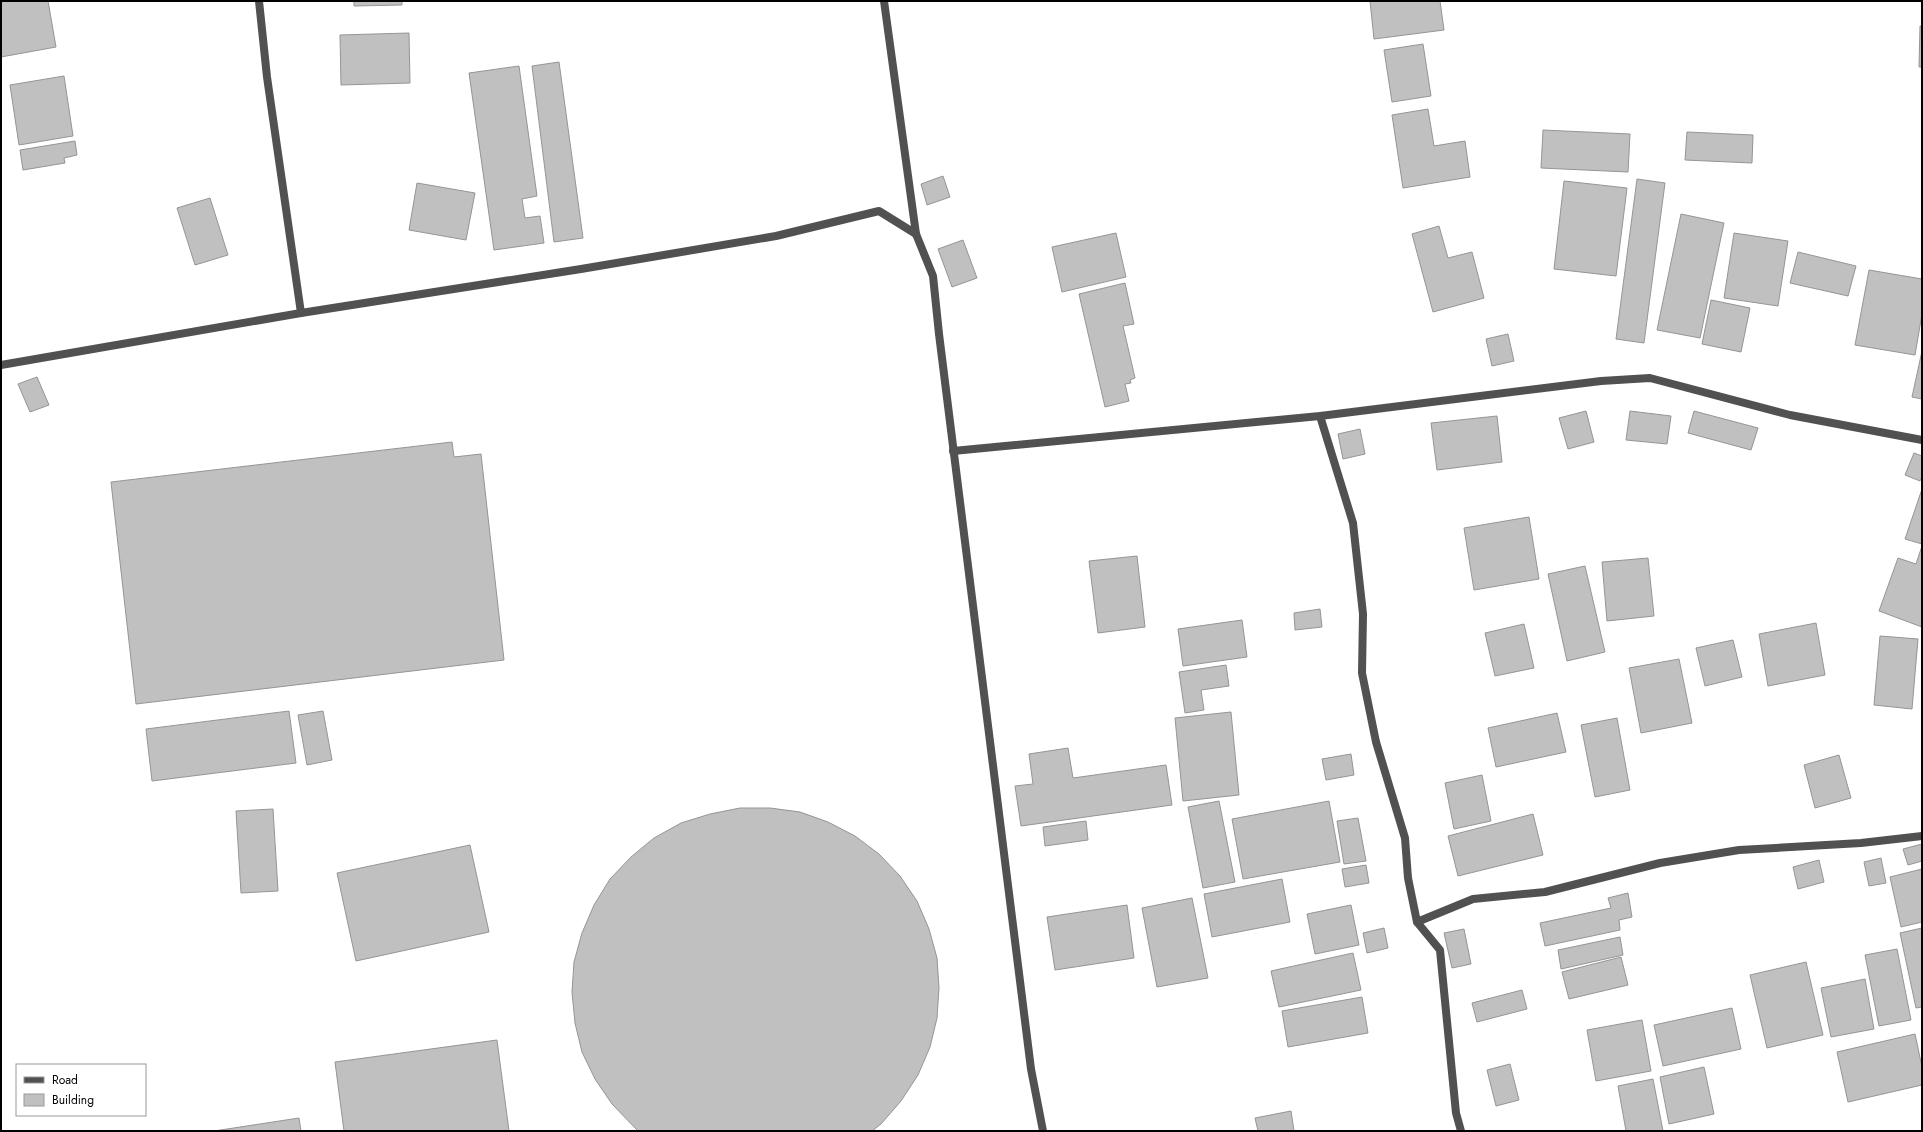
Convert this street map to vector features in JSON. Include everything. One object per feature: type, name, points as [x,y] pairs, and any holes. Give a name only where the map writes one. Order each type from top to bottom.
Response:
[{"type":"street","points":[[259,1],[267,77],[300,313]]},
{"type":"street","points":[[884,1],[916,234],[933,276],[953,451],[1031,1069],[1043,1131]]},
{"type":"street","points":[[1,365],[300,313],[580,269],[776,236],[879,211],[916,234]]},
{"type":"street","points":[[953,451],[1320,416],[1593,382],[1650,378],[1790,415],[1903,435],[1922,440]]},
{"type":"street","points":[[1320,416],[1353,523],[1363,614],[1362,673],[1376,742],[1405,838],[1408,878],[1417,922],[1440,950],[1456,1113],[1461,1131]]},
{"type":"street","points":[[1417,922],[1473,899],[1545,892],[1660,863],[1739,850],[1861,843],[1922,836]]},
{"type":"building","points":[[1,1],[48,1],[56,47],[1,57]]},
{"type":"building","points":[[354,1],[402,1],[402,5],[354,6]]},
{"type":"building","points":[[1370,1],[1440,1],[1444,30],[1374,39]]},
{"type":"building","points":[[1920,26],[1922,26],[1922,67],[1919,67]]},
{"type":"building","points":[[409,33],[410,83],[341,85],[340,35]]},
{"type":"building","points":[[1423,44],[1431,96],[1392,102],[1384,50]]},
{"type":"building","points":[[559,62],[583,238],[554,242],[532,66]]},
{"type":"building","points":[[519,66],[537,196],[522,199],[525,218],[540,216],[544,243],[494,250],[469,73]]},
{"type":"building","points":[[64,76],[73,136],[19,145],[10,85]]},
{"type":"building","points":[[1428,109],[1434,146],[1465,141],[1470,177],[1403,188],[1392,115]]},
{"type":"building","points":[[1543,130],[1630,134],[1628,172],[1541,168]]},
{"type":"building","points":[[1687,132],[1753,135],[1752,163],[1685,160]]},
{"type":"building","points":[[75,141],[77,155],[64,158],[65,163],[23,170],[20,150]]},
{"type":"building","points":[[943,176],[950,197],[927,205],[921,184]]},
{"type":"building","points":[[1637,179],[1665,183],[1644,343],[1616,339]]},
{"type":"building","points":[[1564,181],[1627,188],[1616,276],[1554,269]]},
{"type":"building","points":[[417,183],[475,193],[466,240],[409,230]]},
{"type":"building","points":[[210,198],[228,255],[195,265],[177,208]]},
{"type":"building","points":[[1681,214],[1724,223],[1700,338],[1657,330]]},
{"type":"building","points":[[1439,226],[1448,258],[1472,252],[1484,298],[1433,312],[1412,234]]},
{"type":"building","points":[[1116,233],[1126,277],[1062,292],[1052,247]]},
{"type":"building","points":[[1734,233],[1788,241],[1778,306],[1724,298]]},
{"type":"building","points":[[963,240],[977,278],[952,287],[938,249]]},
{"type":"building","points":[[1798,252],[1856,266],[1848,296],[1790,283]]},
{"type":"building","points":[[1869,270],[1922,279],[1922,314],[1915,355],[1855,345]]},
{"type":"building","points":[[1125,283],[1134,324],[1123,326],[1135,378],[1130,380],[1131,383],[1125,384],[1129,401],[1105,407],[1079,294]]},
{"type":"building","points":[[1711,300],[1750,308],[1741,352],[1702,344]]},
{"type":"building","points":[[1508,334],[1514,361],[1492,366],[1486,339]]},
{"type":"building","points":[[1922,351],[1922,399],[1912,397]]},
{"type":"building","points":[[37,377],[49,405],[30,412],[18,384]]},
{"type":"building","points":[[1586,411],[1594,442],[1568,449],[1559,418]]},
{"type":"building","points":[[1630,411],[1671,416],[1667,444],[1626,440]]},
{"type":"building","points":[[1694,411],[1758,428],[1751,450],[1688,433]]},
{"type":"building","points":[[1497,416],[1502,462],[1437,470],[1431,423]]},
{"type":"building","points":[[1360,429],[1365,454],[1343,459],[1338,434]]},
{"type":"building","points":[[452,442],[454,457],[481,454],[504,660],[136,704],[111,482]]},
{"type":"building","points":[[1914,453],[1922,456],[1922,477],[1920,481],[1905,475]]},
{"type":"building","points":[[1922,489],[1922,544],[1905,539]]},
{"type":"building","points":[[1529,517],[1539,579],[1474,590],[1464,528]]},
{"type":"building","points":[[1922,546],[1922,627],[1879,611],[1898,558],[1916,564]]},
{"type":"building","points":[[1137,556],[1145,627],[1098,633],[1089,561]]},
{"type":"building","points":[[1648,558],[1654,616],[1607,621],[1602,562]]},
{"type":"building","points":[[1585,566],[1605,652],[1567,661],[1548,574]]},
{"type":"building","points":[[1320,609],[1322,627],[1295,630],[1294,613]]},
{"type":"building","points":[[1242,620],[1247,657],[1183,666],[1178,629]]},
{"type":"building","points":[[1816,623],[1825,675],[1768,686],[1759,634]]},
{"type":"building","points":[[1524,624],[1534,668],[1495,676],[1485,633]]},
{"type":"building","points":[[1880,636],[1918,639],[1912,709],[1874,705]]},
{"type":"building","points":[[1733,640],[1742,677],[1705,686],[1696,648]]},
{"type":"building","points":[[1679,659],[1692,723],[1641,733],[1629,668]]},
{"type":"building","points":[[1226,665],[1229,686],[1201,690],[1204,710],[1185,713],[1179,672]]},
{"type":"building","points":[[289,711],[296,763],[152,781],[146,729]]},
{"type":"building","points":[[323,711],[332,760],[307,765],[298,715]]},
{"type":"building","points":[[1231,712],[1239,795],[1183,801],[1175,718]]},
{"type":"building","points":[[1557,713],[1566,752],[1496,767],[1488,728]]},
{"type":"building","points":[[1617,718],[1630,790],[1595,797],[1581,725]]},
{"type":"building","points":[[1068,748],[1073,778],[1166,765],[1172,805],[1021,826],[1015,786],[1033,784],[1029,754]]},
{"type":"building","points":[[1351,754],[1354,775],[1326,780],[1322,759]]},
{"type":"building","points":[[1839,755],[1851,798],[1815,808],[1804,765]]},
{"type":"building","points":[[1482,775],[1491,821],[1454,829],[1445,783]]},
{"type":"building","points":[[1219,801],[1235,882],[1203,888],[1188,807]]},
{"type":"building","points":[[1329,801],[1340,862],[1243,879],[1232,819]]},
{"type":"building","points":[[740,808],[770,808],[800,812],[828,822],[855,836],[879,854],[900,876],[917,901],[929,929],[937,958],[939,988],[937,1018],[930,1047],[918,1075],[901,1101],[881,1124],[872,1131],[638,1131],[612,1104],[595,1079],[582,1052],[575,1023],[572,992],[574,962],[582,933],[594,905],[610,879],[631,857],[654,838],[681,823],[710,814]]},
{"type":"building","points":[[273,809],[278,891],[241,893],[236,811]]},
{"type":"building","points":[[1533,814],[1543,855],[1458,876],[1448,836]]},
{"type":"building","points":[[1358,818],[1366,861],[1344,864],[1337,821]]},
{"type":"building","points":[[1086,821],[1088,840],[1045,846],[1043,827]]},
{"type":"building","points":[[1922,844],[1922,861],[1908,865],[1903,849]]},
{"type":"building","points":[[470,845],[489,932],[356,961],[337,873]]},
{"type":"building","points":[[1881,858],[1886,883],[1869,886],[1864,862]]},
{"type":"building","points":[[1819,860],[1824,882],[1798,889],[1793,867]]},
{"type":"building","points":[[1366,865],[1369,883],[1345,887],[1342,869]]},
{"type":"building","points":[[1922,869],[1922,922],[1901,927],[1890,877]]},
{"type":"building","points":[[1282,879],[1290,922],[1212,937],[1204,894]]},
{"type":"building","points":[[1628,893],[1632,917],[1619,920],[1620,930],[1545,946],[1540,923],[1611,908],[1608,898]]},
{"type":"building","points":[[1192,898],[1208,978],[1157,987],[1142,908]]},
{"type":"building","points":[[1127,905],[1134,958],[1055,970],[1047,917]]},
{"type":"building","points":[[1351,905],[1359,945],[1315,954],[1307,914]]},
{"type":"building","points":[[1384,928],[1388,948],[1367,953],[1363,933]]},
{"type":"building","points":[[1922,928],[1922,1007],[1916,1008],[1900,933]]},
{"type":"building","points":[[1464,929],[1471,964],[1452,968],[1444,933]]},
{"type":"building","points":[[1620,937],[1623,955],[1561,969],[1558,950]]},
{"type":"building","points":[[1897,949],[1911,1020],[1879,1026],[1865,955]]},
{"type":"building","points":[[1353,953],[1361,990],[1279,1007],[1271,971]]},
{"type":"building","points":[[1621,957],[1628,985],[1569,999],[1562,972]]},
{"type":"building","points":[[1806,962],[1823,1035],[1767,1048],[1750,975]]},
{"type":"building","points":[[1865,979],[1874,1029],[1831,1037],[1821,988]]},
{"type":"building","points":[[1522,990],[1527,1009],[1477,1022],[1472,1003]]},
{"type":"building","points":[[1362,997],[1368,1033],[1288,1047],[1282,1011]]},
{"type":"building","points":[[1732,1008],[1741,1049],[1663,1066],[1654,1025]]},
{"type":"building","points":[[1642,1020],[1651,1071],[1596,1081],[1587,1030]]},
{"type":"building","points":[[1915,1034],[1922,1067],[1922,1085],[1848,1102],[1837,1052]]},
{"type":"building","points":[[497,1040],[509,1131],[344,1131],[335,1062]]},
{"type":"building","points":[[1510,1064],[1519,1100],[1496,1106],[1487,1070]]},
{"type":"building","points":[[1704,1067],[1714,1114],[1669,1124],[1660,1077]]},
{"type":"building","points":[[1653,1079],[1663,1131],[1626,1131],[1618,1086]]},
{"type":"building","points":[[1291,1111],[1294,1131],[1258,1131],[1255,1118]]},
{"type":"building","points":[[299,1118],[301,1131],[214,1131]]}]
